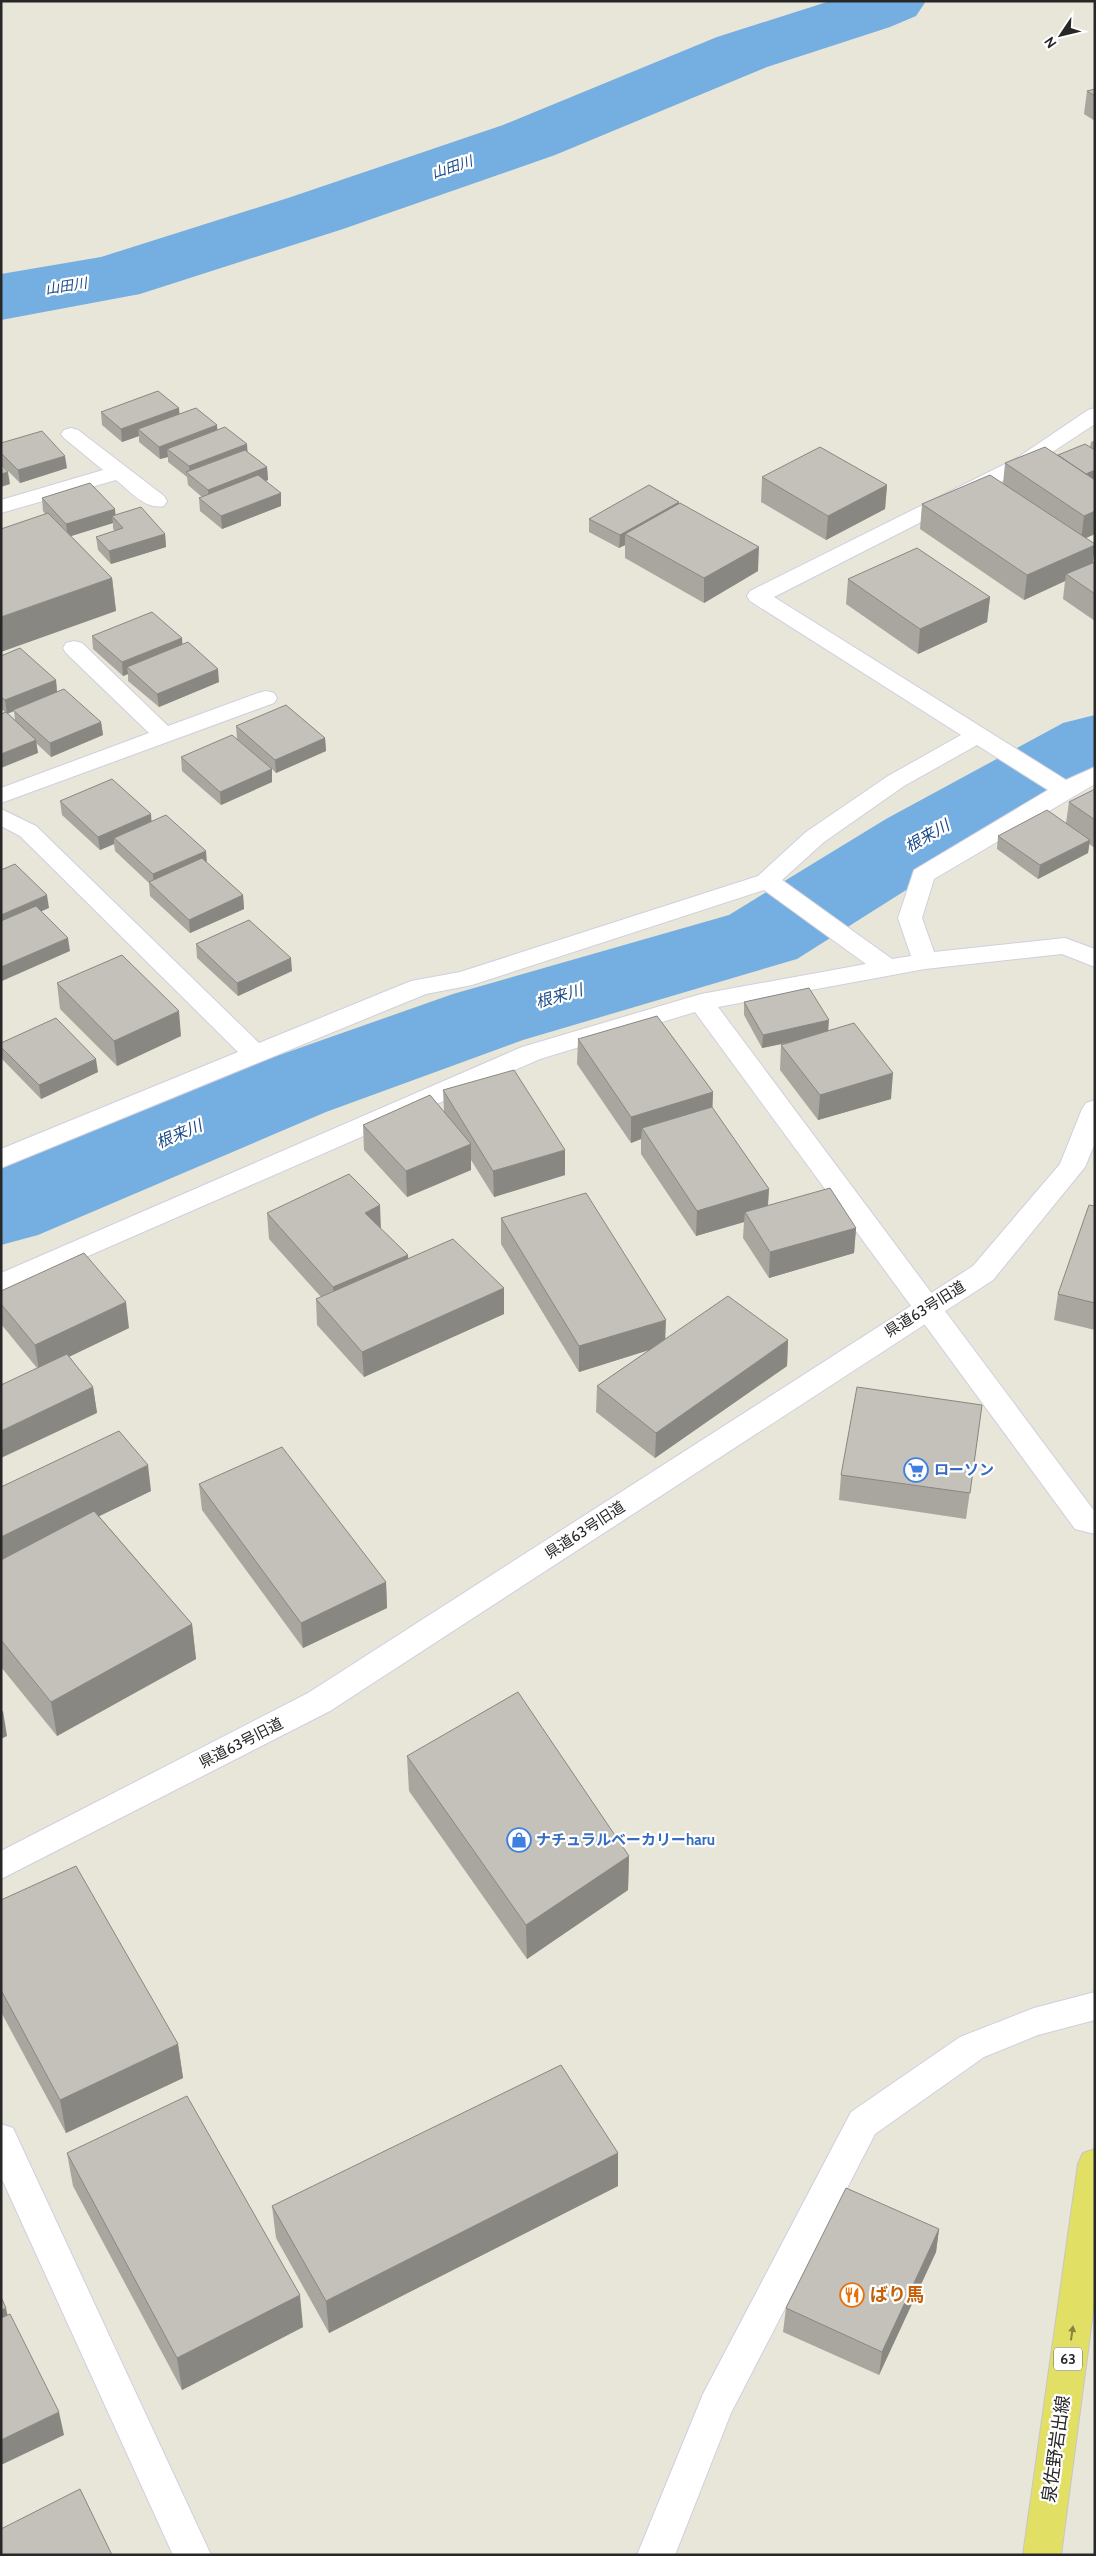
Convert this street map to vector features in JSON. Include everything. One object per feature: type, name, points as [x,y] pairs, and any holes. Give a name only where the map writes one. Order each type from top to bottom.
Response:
[{"type":"main road","name":"泉佐野岩出線","points":[[1042,2555],[1095,2164]]},
{"type":"street","points":[[1065,790],[758,596],[1024,462],[1095,414]]},
{"type":"street","points":[[71,434],[156,501]]},
{"type":"street","points":[[1,507],[119,472]]},
{"type":"street","points":[[74,648],[164,735]]},
{"type":"street","points":[[1,796],[266,698]]},
{"type":"street","points":[[1,1159],[420,987],[463,979],[773,886],[816,837],[896,781],[978,735]]},
{"type":"street","points":[[924,961],[910,918],[923,875],[1095,774]]},
{"type":"street","points":[[1,816],[28,831],[256,1055]]},
{"type":"street","points":[[773,886],[887,967]]},
{"type":"street","points":[[1,1284],[531,1053],[701,1002],[924,961],[1065,946],[1095,959]]},
{"type":"street","points":[[701,1002],[928,1306],[1085,1521],[1095,1523]]},
{"type":"street","name":"県道63号旧道","points":[[1,1866],[320,1702],[928,1306],[983,1273],[1072,1167],[1095,1109]]},
{"type":"street","points":[[656,2555],[716,2406],[863,2123],[972,2048],[1034,2022],[1095,2006]]},
{"type":"street","points":[[1,2139],[192,2555]]},
{"type":"building","points":[[1095,89],[1095,96],[1087,91]]},
{"type":"building","points":[[158,391],[179,408],[121,429],[101,412]]},
{"type":"building","points":[[196,408],[217,425],[159,447],[138,429]]},
{"type":"building","points":[[225,427],[247,444],[189,466],[167,449]]},
{"type":"building","points":[[42,431],[65,456],[18,470],[1,453],[1,443]]},
{"type":"building","points":[[1085,444],[1095,450],[1095,470],[1086,474],[1058,455]]},
{"type":"building","points":[[820,447],[887,485],[828,516],[762,477]]},
{"type":"building","points":[[1045,447],[1095,480],[1095,511],[1084,516],[1005,463]]},
{"type":"building","points":[[245,450],[267,467],[208,490],[186,472]]},
{"type":"building","points":[[1,464],[8,472],[1,474]]},
{"type":"building","points":[[258,475],[281,493],[221,516],[199,498]]},
{"type":"building","points":[[990,475],[1095,545],[1027,575],[922,504]]},
{"type":"building","points":[[90,483],[115,509],[66,524],[42,498]]},
{"type":"building","points":[[649,485],[679,502],[620,535],[589,519]]},
{"type":"building","points":[[680,503],[759,547],[704,578],[625,534]]},
{"type":"building","points":[[141,507],[165,534],[109,551],[96,537],[123,528],[112,516]]},
{"type":"building","points":[[48,513],[112,578],[1,617],[1,529]]},
{"type":"building","points":[[917,548],[990,597],[920,629],[848,579]]},
{"type":"building","points":[[1095,562],[1095,594],[1066,574]]},
{"type":"building","points":[[152,612],[182,638],[122,662],[92,636]]},
{"type":"building","points":[[188,642],[218,669],[157,694],[127,667]]},
{"type":"building","points":[[20,648],[56,680],[5,700],[1,697],[1,656]]},
{"type":"building","points":[[64,689],[101,722],[50,743],[13,710]]},
{"type":"building","points":[[286,705],[325,738],[275,760],[236,726]]},
{"type":"building","points":[[6,712],[36,740],[1,754],[1,714]]},
{"type":"building","points":[[232,735],[272,769],[220,792],[181,757]]},
{"type":"building","points":[[112,779],[151,814],[98,837],[60,801]]},
{"type":"building","points":[[1095,789],[1095,820],[1069,802]]},
{"type":"building","points":[[1047,810],[1090,840],[1040,865],[998,836]]},
{"type":"building","points":[[166,815],[206,851],[153,874],[114,838]]},
{"type":"building","points":[[202,858],[243,895],[189,920],[149,882]]},
{"type":"building","points":[[15,864],[47,895],[1,915],[1,870]]},
{"type":"building","points":[[36,906],[68,938],[1,967],[1,921]]},
{"type":"building","points":[[249,920],[291,958],[237,983],[196,944]]},
{"type":"building","points":[[122,955],[179,1011],[114,1041],[57,983]]},
{"type":"building","points":[[809,988],[829,1020],[763,1035],[744,1002]]},
{"type":"building","points":[[657,1016],[713,1092],[631,1117],[578,1039]]},
{"type":"building","points":[[56,1018],[96,1059],[39,1085],[1,1047],[1,1043]]},
{"type":"building","points":[[854,1023],[893,1073],[820,1095],[781,1045]]},
{"type":"building","points":[[514,1070],[565,1150],[493,1171],[443,1090]]},
{"type":"building","points":[[430,1095],[471,1144],[406,1171],[363,1125]]},
{"type":"building","points":[[712,1107],[769,1189],[697,1211],[642,1128]]},
{"type":"building","points":[[349,1174],[380,1205],[365,1213],[408,1255],[333,1287],[267,1213]]},
{"type":"building","points":[[830,1188],[856,1228],[770,1252],[745,1212]]},
{"type":"building","points":[[586,1193],[666,1320],[579,1346],[501,1218]]},
{"type":"building","points":[[1089,1205],[1095,1206],[1095,1303],[1058,1294]]},
{"type":"building","points":[[453,1239],[504,1288],[362,1352],[316,1299]]},
{"type":"building","points":[[84,1253],[126,1302],[35,1345],[1,1304],[1,1291]]},
{"type":"building","points":[[728,1296],[788,1340],[656,1433],[597,1386]]},
{"type":"building","points":[[67,1354],[93,1387],[1,1431],[1,1385]]},
{"type":"building","points":[[857,1387],[982,1405],[970,1493],[841,1475]]},
{"type":"building","points":[[119,1431],[148,1465],[1,1537],[1,1487]]},
{"type":"building","points":[[282,1447],[386,1582],[301,1623],[199,1484]]},
{"type":"building","points":[[94,1511],[192,1624],[51,1702],[1,1640],[1,1560]]},
{"type":"building","name":"ナチュラルベーカリーharu","points":[[518,1692],[629,1856],[526,1925],[407,1756]]},
{"type":"building","points":[[76,1866],[178,2044],[60,2100],[1,1990],[1,1900]]},
{"type":"building","points":[[561,2065],[618,2153],[326,2301],[272,2206]]},
{"type":"building","points":[[187,2096],[300,2295],[177,2358],[67,2153]]},
{"type":"building","points":[[846,2188],[939,2229],[882,2352],[786,2308]]},
{"type":"building","points":[[1,2297],[6,2308],[1,2310]]},
{"type":"building","points":[[10,2314],[59,2412],[1,2440],[1,2318]]},
{"type":"building","points":[[80,2489],[112,2555],[1,2555],[1,2529]]},
{"type":"waterway","name":"山田川","points":[[1,297],[113,278],[317,213],[529,140],[742,52],[866,12],[892,1]]},
{"type":"waterway","name":"根来川","points":[[1,1209],[290,1088],[488,1017],[763,937],[919,840],[1095,742]]},
{"type":"place","name":"ローソン","points":[[916,1470]]},
{"type":"place","name":"ナチュラルベーカリーharu","points":[[519,1840]]},
{"type":"place","name":"ばり馬","points":[[852,2295]]}]
